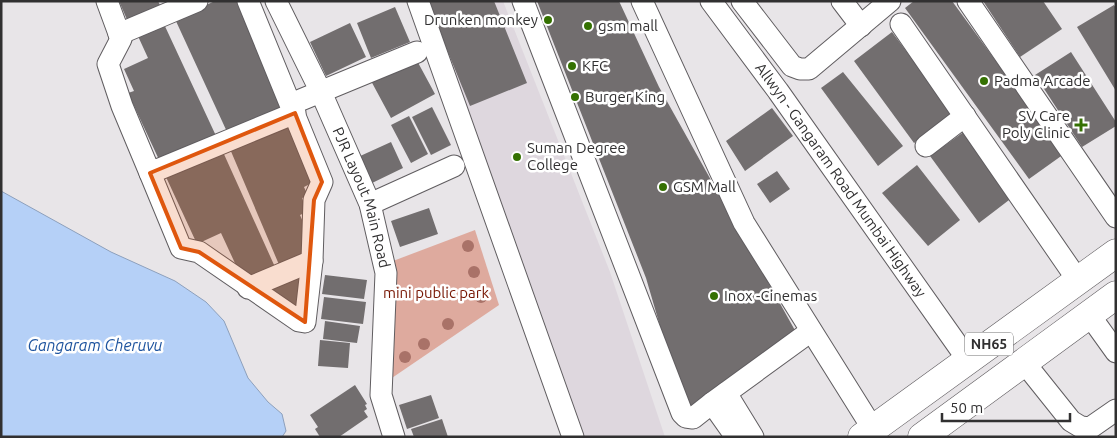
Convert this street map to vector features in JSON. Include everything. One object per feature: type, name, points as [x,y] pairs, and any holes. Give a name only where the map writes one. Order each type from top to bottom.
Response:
[{"type":"highway","name":"NH65","points":[[868,433],[1077,278],[1116,252]]},
{"type":"highway","name":"NH65","points":[[922,437],[1088,313],[1114,298]]},
{"type":"street","points":[[107,1],[121,39],[108,64],[122,106],[181,248],[199,252],[248,288],[299,321],[305,322],[312,261],[314,200],[322,182],[248,1]]},
{"type":"street","points":[[119,34],[197,1]]},
{"type":"street","name":"PJR Layout Main Road","points":[[276,1],[324,100],[370,204],[386,273],[381,394],[394,437]]},
{"type":"street","points":[[418,1],[573,437]]},
{"type":"street","points":[[523,1],[682,413],[686,418],[693,418],[811,331]]},
{"type":"street","points":[[642,1],[744,223],[811,331],[868,433]]},
{"type":"street","name":"Allwyn - Gangaram Road Mumbai Highway","points":[[711,1],[778,90],[968,360]]},
{"type":"street","points":[[742,1],[792,66],[800,69],[809,69],[890,1]]},
{"type":"street","points":[[842,1],[861,26]]},
{"type":"street","points":[[968,1],[1116,217]]},
{"type":"street","points":[[902,24],[1077,278]]},
{"type":"street","points":[[150,173],[295,114],[418,52]]},
{"type":"street","points":[[926,146],[965,116]]},
{"type":"street","points":[[370,204],[454,166]]},
{"type":"street","points":[[248,288],[312,261]]},
{"type":"street","points":[[1088,313],[1116,352]]},
{"type":"street","points":[[1023,362],[1072,421],[1085,432],[1116,410]]},
{"type":"street","points":[[719,398],[736,437]]},
{"type":"street","points":[[719,398],[753,437]]},
{"type":"highlighted area","points":[[295,113],[322,182],[314,200],[305,322],[199,252],[181,248],[150,173]]},
{"type":"shaded area","name":"Suman Degree College","points":[[410,1],[503,1],[610,272],[665,437],[570,437]]},
{"type":"green space","name":"mini public park","points":[[475,230],[499,305],[386,382],[393,261]]},
{"type":"water","name":"Gangaram Cheruvu","points":[[1,191],[111,252],[175,281],[206,302],[224,321],[248,378],[268,402],[282,414],[286,431],[282,437],[1,437]]},
{"type":"building","points":[[119,1],[158,1],[161,7],[128,22]]},
{"type":"building","points":[[215,1],[238,1],[287,107],[228,134],[175,19]]},
{"type":"building","points":[[427,1],[494,1],[527,83],[470,106]]},
{"type":"building","name":"GSM Mall","points":[[537,1],[619,1],[659,87],[797,334],[686,415],[646,278]]},
{"type":"building","name":"Padma Arcade","points":[[914,1],[952,1],[1064,154],[1029,179],[905,8]]},
{"type":"building","points":[[983,1],[1043,1],[1062,29],[1020,57]]},
{"type":"building","points":[[1114,5],[1116,8],[1116,91],[1077,27]]},
{"type":"building","points":[[395,7],[410,42],[371,58],[357,23]]},
{"type":"building","points":[[163,22],[217,138],[161,164],[128,93],[134,91],[124,69],[148,58],[137,34]]},
{"type":"building","points":[[350,23],[366,57],[326,76],[310,42]]},
{"type":"building","points":[[892,32],[953,114],[914,143],[854,61]]},
{"type":"building","points":[[1071,52],[1116,122],[1116,126],[1082,147],[1035,75]]},
{"type":"building","points":[[415,57],[435,94],[391,118],[370,79]]},
{"type":"building","points":[[843,72],[903,146],[878,166],[821,88]]},
{"type":"building","points":[[432,107],[451,145],[431,155],[412,117]]},
{"type":"building","points":[[772,108],[793,136],[745,171],[726,141]]},
{"type":"building","points":[[409,116],[428,154],[411,163],[391,125]]},
{"type":"building","points":[[289,124],[314,182],[304,187],[308,196],[302,198],[307,212],[300,215],[306,229],[309,254],[280,267],[230,149]]},
{"type":"building","points":[[965,131],[1013,197],[979,223],[930,156]]},
{"type":"building","points":[[391,142],[403,168],[370,184],[358,157]]},
{"type":"building","points":[[223,152],[275,267],[248,279],[240,274],[221,233],[197,244],[166,177]]},
{"type":"building","points":[[917,165],[960,220],[928,246],[882,193]]},
{"type":"building","points":[[777,171],[790,189],[770,203],[757,184]]},
{"type":"building","points":[[429,208],[438,234],[400,247],[391,221]]},
{"type":"building","points":[[302,274],[304,308],[294,310],[269,294],[268,284]]},
{"type":"building","points":[[325,275],[367,280],[364,299],[322,294]]},
{"type":"building","points":[[324,297],[366,302],[363,324],[321,319]]},
{"type":"building","points":[[325,321],[360,326],[357,343],[323,339]]},
{"type":"building","points":[[320,340],[350,343],[348,368],[318,366]]},
{"type":"building","points":[[355,385],[367,404],[365,405],[367,409],[364,411],[368,417],[339,437],[320,437],[315,429],[318,427],[310,415]]},
{"type":"building","points":[[431,395],[439,418],[407,429],[399,405]]},
{"type":"building","points":[[442,419],[448,437],[414,437],[411,429]]},
{"type":"place","name":"Drunken monkey","points":[[548,20]]},
{"type":"place","name":"gsm mall","points":[[588,26]]},
{"type":"place","name":"KFC","points":[[572,66]]},
{"type":"place","name":"Padma Arcade","points":[[984,81]]},
{"type":"place","name":"Burger King","points":[[575,97]]},
{"type":"place","name":"SV Care Poly Clinic","points":[[1081,125]]},
{"type":"place","name":"Suman Degree College","points":[[517,157]]},
{"type":"place","name":"GSM Mall","points":[[663,187]]},
{"type":"place","name":"Inox -Cinemas","points":[[714,296]]}]
